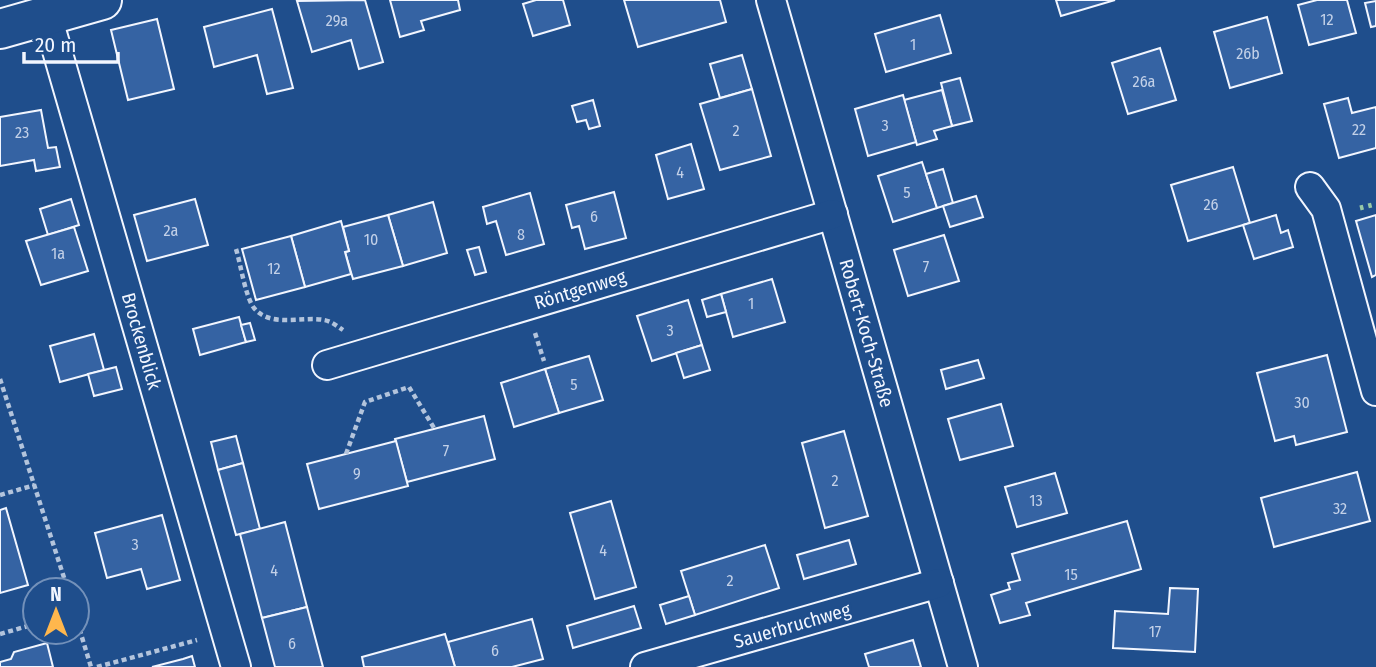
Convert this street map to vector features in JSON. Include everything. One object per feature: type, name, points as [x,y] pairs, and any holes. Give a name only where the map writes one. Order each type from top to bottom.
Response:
[{"type":"street","points":[[0,29],[102,0]]},
{"type":"street","name":"Robert-Koch-Straße","points":[[771,0],[963,667]]},
{"type":"street","name":"Brockenblick","points":[[47,16],[236,667]]},
{"type":"street","points":[[1310,187],[1326,209],[1376,391]]},
{"type":"street","name":"Röntgenweg","points":[[327,365],[833,214]]},
{"type":"street","name":"Sauerbruchweg","points":[[645,667],[939,583]]},
{"type":"path","points":[[236,249],[251,302],[256,310],[267,317],[298,321],[323,319],[336,324],[353,341],[373,351]]},
{"type":"path","points":[[532,322],[544,361]]},
{"type":"path","points":[[0,379],[64,576]]},
{"type":"path","points":[[346,454],[365,402],[409,387],[434,428]]},
{"type":"path","points":[[0,495],[35,485]]},
{"type":"path","points":[[0,634],[21,628]]},
{"type":"path","points":[[97,667],[226,632]]},
{"type":"path","points":[[85,646],[91,667]]},
{"type":"building","points":[[365,0],[383,62],[359,69],[351,40],[312,52],[297,1]]},
{"type":"building","points":[[390,0],[458,0],[460,10],[421,21],[424,30],[400,37]]},
{"type":"building","points":[[536,0],[563,0],[570,25],[533,36],[523,4]]},
{"type":"building","points":[[624,0],[720,0],[726,22],[638,47]]},
{"type":"building","points":[[1056,0],[1115,0],[1061,16]]},
{"type":"building","points":[[1317,0],[1347,0],[1356,33],[1309,45],[1298,5]]},
{"type":"building","points":[[1376,1],[1376,26],[1371,27],[1365,3]]},
{"type":"building","points":[[272,9],[293,88],[267,94],[257,55],[214,67],[204,27]]},
{"type":"building","points":[[940,15],[951,53],[886,72],[875,34]]},
{"type":"building","points":[[1267,17],[1282,73],[1230,88],[1214,32]]},
{"type":"building","points":[[157,19],[174,89],[128,100],[111,30]]},
{"type":"building","points":[[1160,48],[1176,100],[1128,114],[1112,63]]},
{"type":"building","points":[[742,55],[752,89],[720,98],[710,64]]},
{"type":"building","points":[[960,78],[972,121],[952,126],[941,83]]},
{"type":"building","points":[[752,89],[771,156],[720,170],[700,104]]},
{"type":"building","points":[[942,90],[952,126],[934,131],[937,139],[917,145],[904,100]]},
{"type":"building","points":[[903,95],[916,142],[868,156],[855,109]]},
{"type":"building","points":[[1348,98],[1352,113],[1376,107],[1376,148],[1339,158],[1324,104]]},
{"type":"building","points":[[593,100],[600,126],[589,129],[586,120],[577,122],[572,106]]},
{"type":"building","points":[[41,110],[48,148],[56,147],[60,167],[36,171],[34,160],[0,166],[0,117]]},
{"type":"building","points":[[691,144],[704,189],[668,199],[656,155]]},
{"type":"building","points":[[922,162],[937,208],[893,222],[878,176]]},
{"type":"building","points":[[1233,167],[1250,223],[1188,241],[1171,185]]},
{"type":"building","points":[[943,169],[953,203],[937,208],[926,174]]},
{"type":"building","points":[[614,192],[626,238],[585,249],[579,226],[572,228],[566,205]]},
{"type":"building","points":[[530,193],[544,244],[506,255],[496,221],[487,224],[483,207]]},
{"type":"building","points":[[976,196],[983,217],[950,227],[943,206]]},
{"type":"building","points":[[71,199],[79,225],[48,235],[40,209]]},
{"type":"building","points":[[195,199],[208,245],[147,261],[134,215]]},
{"type":"building","points":[[433,202],[447,253],[403,266],[388,215]]},
{"type":"building","points":[[388,215],[403,266],[353,279],[345,252],[349,251],[343,227]]},
{"type":"building","points":[[1276,215],[1281,233],[1288,230],[1293,247],[1254,259],[1243,225]]},
{"type":"building","points":[[1376,215],[1376,275],[1372,277],[1356,221]]},
{"type":"building","points":[[341,221],[349,251],[345,252],[351,274],[305,287],[291,236]]},
{"type":"building","points":[[74,227],[88,271],[41,285],[26,241]]},
{"type":"building","points":[[944,235],[959,281],[908,296],[894,250]]},
{"type":"building","points":[[291,236],[305,287],[256,300],[242,249]]},
{"type":"building","points":[[479,247],[486,272],[475,275],[467,250]]},
{"type":"building","points":[[772,279],[785,322],[733,337],[721,294]]},
{"type":"building","points":[[721,294],[726,312],[707,317],[702,300]]},
{"type":"building","points":[[688,300],[702,345],[652,361],[637,316]]},
{"type":"building","points":[[239,317],[246,342],[200,355],[193,329]]},
{"type":"building","points":[[250,323],[255,340],[246,342],[241,325]]},
{"type":"building","points":[[94,334],[104,370],[60,382],[50,346]]},
{"type":"building","points":[[702,345],[710,370],[684,378],[676,353]]},
{"type":"building","points":[[1327,355],[1347,432],[1296,445],[1294,436],[1275,441],[1257,373]]},
{"type":"building","points":[[589,356],[603,400],[559,413],[545,369]]},
{"type":"building","points":[[978,360],[984,378],[946,389],[941,370]]},
{"type":"building","points":[[116,367],[122,389],[94,396],[88,374]]},
{"type":"building","points":[[545,369],[559,413],[514,427],[501,383]]},
{"type":"building","points":[[1001,404],[1013,446],[960,460],[948,419]]},
{"type":"building","points":[[484,416],[495,459],[407,482],[395,439]]},
{"type":"building","points":[[844,431],[868,516],[825,528],[802,443]]},
{"type":"building","points":[[236,436],[243,463],[218,470],[211,442]]},
{"type":"building","points":[[396,441],[408,486],[319,509],[307,464]]},
{"type":"building","points":[[243,463],[260,529],[236,535],[218,470]]},
{"type":"building","points":[[1357,472],[1370,521],[1274,547],[1261,498]]},
{"type":"building","points":[[1055,473],[1067,513],[1017,527],[1005,487]]},
{"type":"building","points":[[611,501],[636,587],[595,599],[570,513]]},
{"type":"building","points":[[6,508],[25,576],[21,576],[21,587],[0,593],[0,510]]},
{"type":"building","points":[[162,515],[180,580],[147,589],[141,569],[107,578],[95,533]]},
{"type":"building","points":[[1127,521],[1141,569],[1026,603],[1030,615],[1000,623],[991,595],[1010,589],[1008,583],[1020,580],[1012,554]]},
{"type":"building","points":[[285,522],[307,607],[262,618],[240,534]]},
{"type":"building","points":[[849,540],[856,564],[804,579],[797,555]]},
{"type":"building","points":[[765,545],[779,588],[695,615],[681,571]]},
{"type":"building","points":[[1170,588],[1198,589],[1195,652],[1113,648],[1115,611],[1168,614]]},
{"type":"building","points":[[689,596],[695,615],[666,624],[660,605]]},
{"type":"building","points":[[634,606],[641,628],[573,648],[567,626]]},
{"type":"building","points":[[307,607],[323,667],[275,667],[262,618]]},
{"type":"building","points":[[532,619],[543,659],[512,667],[455,667],[448,642]]},
{"type":"building","points":[[445,634],[455,667],[364,667],[362,657]]},
{"type":"building","points":[[913,640],[921,667],[869,667],[865,654]]},
{"type":"building","points":[[48,646],[53,667],[0,667],[0,662],[11,659],[14,652]]},
{"type":"building","points":[[192,656],[195,667],[152,667],[183,659]]},
{"type":"hedge","points":[[1360,208],[1376,204]]}]
